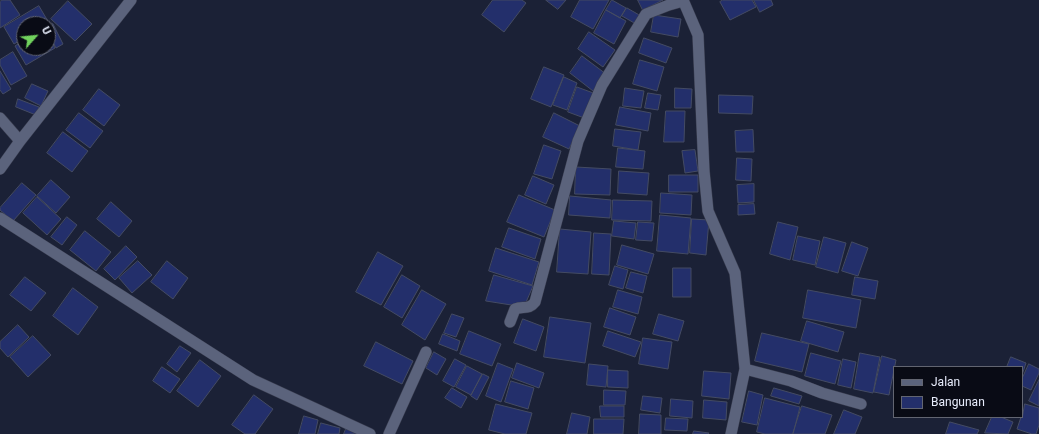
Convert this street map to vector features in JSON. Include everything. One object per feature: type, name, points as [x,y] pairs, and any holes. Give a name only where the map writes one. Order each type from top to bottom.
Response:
[{"type":"street","points":[[0,169],[20,141],[130,0]]},
{"type":"street","points":[[510,322],[515,309],[529,308],[535,302],[578,141],[602,84],[646,14],[683,1],[698,35],[704,171],[708,211],[735,273],[745,369],[731,434]]},
{"type":"street","points":[[0,118],[20,141]]},
{"type":"street","points":[[0,218],[253,380],[370,434]]},
{"type":"street","points":[[388,434],[426,352]]},
{"type":"street","points":[[745,369],[791,381],[822,393],[861,404]]},
{"type":"building","points":[[2,0],[10,0],[20,15],[16,16],[16,18],[0,28],[0,2]]},
{"type":"building","points":[[493,0],[522,0],[526,3],[504,32],[482,15]]},
{"type":"building","points":[[546,0],[566,0],[558,9]]},
{"type":"building","points":[[580,0],[609,0],[593,29],[571,17]]},
{"type":"building","points":[[612,0],[626,8],[620,18],[606,10]]},
{"type":"building","points":[[638,0],[663,0],[643,10]]},
{"type":"building","points":[[723,0],[752,0],[756,7],[730,20],[720,2]]},
{"type":"building","points":[[754,0],[771,0],[773,5],[760,12]]},
{"type":"building","points":[[68,1],[92,24],[75,41],[56,24],[56,16],[54,16]]},
{"type":"building","points":[[39,6],[45,16],[22,16]]},
{"type":"building","points":[[627,8],[641,16],[636,24],[622,16]]},
{"type":"building","points":[[606,10],[626,21],[614,44],[594,33]]},
{"type":"building","points":[[654,15],[681,19],[678,37],[651,32]]},
{"type":"building","points":[[16,20],[16,43],[14,44],[4,27]]},
{"type":"building","points":[[56,30],[63,44],[56,48]]},
{"type":"building","points":[[589,32],[615,50],[603,67],[578,49]]},
{"type":"building","points":[[644,38],[672,48],[666,63],[639,53]]},
{"type":"building","points":[[13,52],[27,76],[11,85],[0,65],[0,60]]},
{"type":"building","points":[[21,56],[41,56],[26,65]]},
{"type":"building","points":[[582,56],[606,74],[593,91],[570,73]]},
{"type":"building","points":[[640,60],[664,67],[657,91],[633,84]]},
{"type":"building","points":[[544,67],[564,75],[551,107],[531,99]]},
{"type":"building","points":[[0,71],[11,89],[3,94],[0,90]]},
{"type":"building","points":[[564,77],[577,83],[567,110],[553,105]]},
{"type":"building","points":[[32,84],[48,91],[41,106],[25,98]]},
{"type":"building","points":[[577,87],[596,94],[587,119],[568,112]]},
{"type":"building","points":[[625,88],[644,91],[641,108],[623,106]]},
{"type":"building","points":[[675,88],[692,89],[691,108],[675,108]]},
{"type":"building","points":[[99,89],[120,105],[104,126],[83,110]]},
{"type":"building","points":[[648,93],[661,95],[658,110],[645,108]]},
{"type":"building","points":[[719,95],[753,96],[752,114],[719,113]]},
{"type":"building","points":[[18,99],[39,107],[36,115],[16,107]]},
{"type":"building","points":[[620,107],[651,113],[648,131],[616,125]]},
{"type":"building","points":[[666,111],[685,111],[684,142],[664,142]]},
{"type":"building","points":[[79,113],[103,131],[90,148],[66,130]]},
{"type":"building","points":[[554,113],[580,126],[569,149],[543,137]]},
{"type":"building","points":[[615,129],[641,132],[638,150],[613,146]]},
{"type":"building","points":[[753,130],[754,152],[736,152],[735,131]]},
{"type":"building","points":[[63,132],[88,151],[72,172],[47,153]]},
{"type":"building","points":[[544,145],[561,151],[552,179],[534,174]]},
{"type":"building","points":[[618,148],[645,151],[643,169],[616,167]]},
{"type":"building","points":[[695,150],[698,171],[685,173],[682,151]]},
{"type":"building","points":[[737,158],[752,159],[751,181],[736,180]]},
{"type":"building","points":[[576,167],[611,169],[610,195],[575,194]]},
{"type":"building","points":[[619,171],[649,173],[647,195],[618,193]]},
{"type":"building","points":[[669,175],[698,175],[698,192],[669,192]]},
{"type":"building","points":[[533,176],[554,185],[546,204],[525,195]]},
{"type":"building","points":[[51,180],[70,197],[56,213],[37,196]]},
{"type":"building","points":[[22,183],[36,195],[13,221],[0,210],[0,208]]},
{"type":"building","points":[[754,184],[754,202],[738,203],[737,185]]},
{"type":"building","points":[[661,193],[692,195],[691,215],[660,213]]},
{"type":"building","points":[[519,195],[555,210],[544,237],[507,222]]},
{"type":"building","points":[[570,196],[611,200],[610,218],[569,215]]},
{"type":"building","points":[[37,197],[61,219],[47,235],[23,213]]},
{"type":"building","points":[[613,200],[652,201],[651,221],[612,220]]},
{"type":"building","points":[[111,202],[132,221],[119,237],[97,219]]},
{"type":"building","points":[[754,204],[755,214],[738,215],[738,205]]},
{"type":"building","points":[[660,215],[691,218],[688,254],[657,251]]},
{"type":"building","points":[[67,217],[77,225],[62,245],[51,237]]},
{"type":"building","points":[[692,219],[709,220],[706,255],[690,253]]},
{"type":"building","points":[[614,221],[636,223],[634,239],[612,236]]},
{"type":"building","points":[[638,222],[654,223],[652,241],[636,240]]},
{"type":"building","points":[[778,222],[798,227],[790,260],[770,254]]},
{"type":"building","points":[[509,228],[541,239],[535,259],[502,247]]},
{"type":"building","points":[[560,229],[591,232],[588,274],[557,272]]},
{"type":"building","points":[[85,231],[111,252],[96,271],[70,250]]},
{"type":"building","points":[[594,233],[611,234],[609,275],[592,274]]},
{"type":"building","points":[[798,236],[820,241],[815,265],[793,260]]},
{"type":"building","points":[[824,237],[846,243],[838,273],[816,267]]},
{"type":"building","points":[[852,242],[868,248],[858,276],[842,271]]},
{"type":"building","points":[[622,245],[654,254],[648,274],[617,265]]},
{"type":"building","points":[[126,246],[137,257],[115,280],[104,269]]},
{"type":"building","points":[[496,248],[539,262],[532,285],[489,271]]},
{"type":"building","points":[[378,252],[403,266],[381,305],[356,292]]},
{"type":"building","points":[[138,261],[152,275],[132,293],[119,278]]},
{"type":"building","points":[[167,261],[188,278],[173,299],[151,282]]},
{"type":"building","points":[[615,266],[628,270],[623,289],[609,285]]},
{"type":"building","points":[[673,268],[691,268],[691,297],[673,297]]},
{"type":"building","points":[[631,272],[647,276],[643,293],[626,288]]},
{"type":"building","points":[[402,275],[420,286],[402,318],[384,307]]},
{"type":"building","points":[[494,275],[533,286],[524,307],[486,301]]},
{"type":"building","points":[[25,277],[46,293],[31,311],[10,295]]},
{"type":"building","points":[[855,277],[878,281],[875,299],[852,295]]},
{"type":"building","points":[[73,288],[98,307],[78,335],[53,316]]},
{"type":"building","points":[[422,290],[446,304],[425,340],[402,325]]},
{"type":"building","points":[[618,290],[642,297],[638,314],[613,307]]},
{"type":"building","points":[[808,290],[861,300],[856,328],[803,318]]},
{"type":"building","points":[[610,308],[636,317],[630,335],[604,327]]},
{"type":"building","points":[[452,314],[464,318],[456,337],[444,333]]},
{"type":"building","points":[[659,314],[684,321],[678,341],[653,334]]},
{"type":"building","points":[[550,317],[591,323],[585,363],[544,357]]},
{"type":"building","points":[[523,319],[544,327],[536,351],[514,343]]},
{"type":"building","points":[[807,321],[844,332],[838,352],[801,341]]},
{"type":"building","points":[[18,325],[29,337],[8,357],[0,348],[0,342]]},
{"type":"building","points":[[469,331],[501,344],[492,366],[460,354]]},
{"type":"building","points":[[608,331],[641,342],[635,357],[603,346]]},
{"type":"building","points":[[762,333],[809,344],[802,372],[755,361]]},
{"type":"building","points":[[443,334],[460,341],[457,351],[439,344]]},
{"type":"building","points":[[33,336],[51,355],[28,377],[10,357]]},
{"type":"building","points":[[643,338],[672,342],[668,369],[639,364]]},
{"type":"building","points":[[376,342],[413,361],[402,384],[364,366]]},
{"type":"building","points":[[180,346],[191,353],[177,372],[167,364]]},
{"type":"building","points":[[434,352],[446,359],[437,375],[426,368]]},
{"type":"building","points":[[811,353],[841,361],[835,384],[805,376]]},
{"type":"building","points":[[860,353],[880,357],[873,393],[854,389]]},
{"type":"building","points":[[882,356],[896,360],[895,366],[893,366],[893,375],[889,395],[874,392]]},
{"type":"building","points":[[1011,357],[1026,363],[1023,372],[1023,366],[1007,366]]},
{"type":"building","points":[[455,359],[466,365],[454,387],[443,381]]},
{"type":"building","points":[[843,359],[856,362],[851,388],[838,385]]},
{"type":"building","points":[[200,360],[221,376],[198,407],[177,391]]},
{"type":"building","points":[[498,363],[513,369],[501,402],[486,396]]},
{"type":"building","points":[[517,363],[544,373],[539,388],[512,378]]},
{"type":"building","points":[[589,364],[608,366],[606,387],[587,385]]},
{"type":"building","points":[[1029,364],[1039,369],[1039,373],[1031,390],[1023,386],[1023,377]]},
{"type":"building","points":[[467,366],[482,374],[471,395],[456,387]]},
{"type":"building","points":[[162,367],[180,379],[170,393],[153,381]]},
{"type":"building","points":[[608,370],[628,371],[628,388],[608,387]]},
{"type":"building","points":[[704,371],[731,373],[729,399],[702,396]]},
{"type":"building","points":[[483,374],[489,377],[477,400],[471,396]]},
{"type":"building","points":[[1039,380],[1039,406],[1029,401]]},
{"type":"building","points":[[511,381],[534,388],[528,409],[505,402]]},
{"type":"building","points":[[452,388],[467,397],[461,408],[445,398]]},
{"type":"building","points":[[774,388],[802,396],[799,404],[771,396]]},
{"type":"building","points":[[604,390],[626,391],[625,405],[604,405]]},
{"type":"building","points":[[749,391],[763,395],[757,425],[742,422]]},
{"type":"building","points":[[254,395],[273,409],[255,434],[245,434],[232,425]]},
{"type":"building","points":[[643,396],[662,398],[660,413],[641,410]]},
{"type":"building","points":[[765,398],[800,407],[793,434],[765,434],[757,432]]},
{"type":"building","points":[[671,399],[693,401],[692,418],[670,416]]},
{"type":"building","points":[[704,400],[727,402],[726,420],[703,418]]},
{"type":"building","points":[[496,404],[532,413],[526,434],[505,434],[489,430]]},
{"type":"building","points":[[1025,404],[1039,408],[1039,425],[1036,434],[1017,429],[1021,418],[1023,418]]},
{"type":"building","points":[[600,406],[624,406],[624,417],[601,417]]},
{"type":"building","points":[[802,406],[832,415],[825,434],[793,434]]},
{"type":"building","points":[[844,410],[862,417],[855,434],[834,434]]},
{"type":"building","points":[[572,413],[590,417],[587,434],[567,434]]},
{"type":"building","points":[[640,414],[661,415],[661,434],[639,434]]},
{"type":"building","points":[[304,416],[318,420],[315,434],[299,434]]},
{"type":"building","points":[[666,418],[688,419],[687,431],[665,430]]},
{"type":"building","points":[[992,418],[1003,418],[1013,422],[1008,434],[985,433]]},
{"type":"building","points":[[594,419],[624,419],[623,434],[594,434]]},
{"type":"building","points":[[950,422],[979,430],[977,434],[946,434]]},
{"type":"building","points":[[321,423],[340,428],[339,434],[318,434]]},
{"type":"building","points":[[346,429],[360,434],[344,434]]},
{"type":"building","points":[[694,431],[709,433],[693,434]]}]
